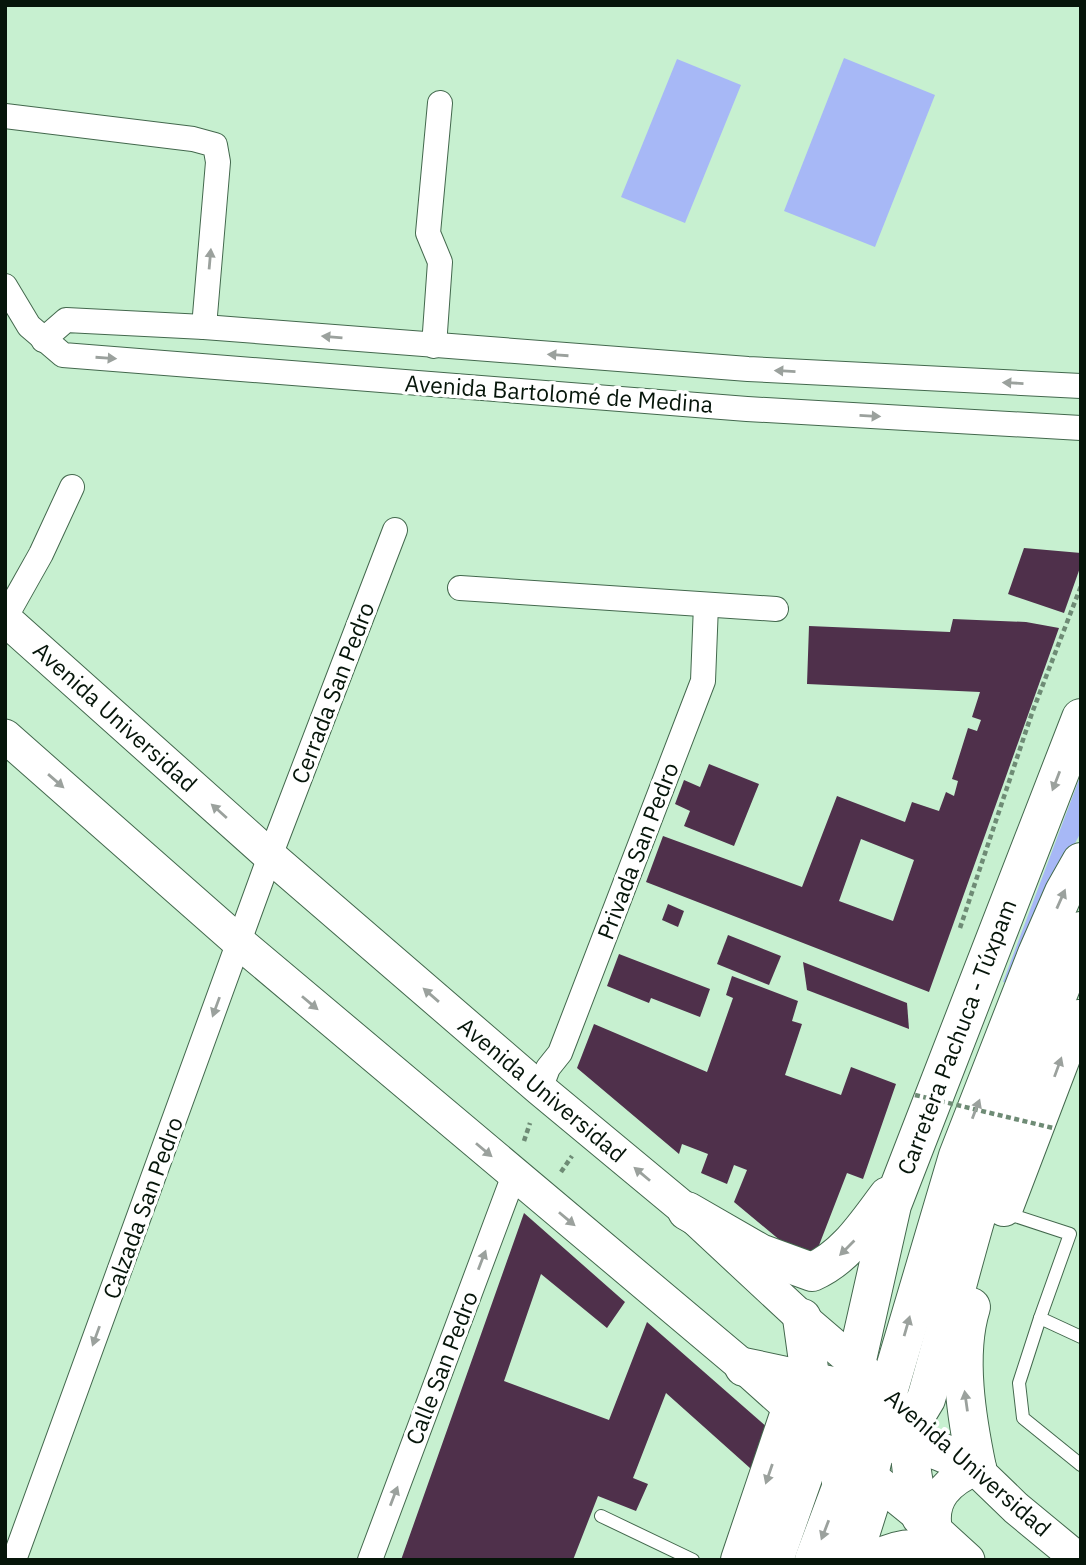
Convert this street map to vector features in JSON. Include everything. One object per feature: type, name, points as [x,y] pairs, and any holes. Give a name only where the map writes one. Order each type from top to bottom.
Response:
[{"type":"main road","name":"Avenida Universidad","points":[[5,619],[270,856],[540,1089],[687,1211],[798,1314],[876,1422],[939,1536],[968,1560]]},
{"type":"main road","name":"Carretera Pachuca - Túxpam","points":[[876,1422],[892,1205],[1081,718]]},
{"type":"main road","points":[[5,736],[240,943],[744,1367],[804,1406],[876,1422],[977,1468]]},
{"type":"main road","name":"Carretera Pachuca - Túxpam","points":[[876,1422],[958,1156],[1037,954],[1064,892],[1081,862]]},
{"type":"main road","points":[[814,1560],[841,1488],[876,1422],[926,1399],[982,1192],[1081,931]]},
{"type":"main road","points":[[977,1468],[964,1392],[966,1321],[1003,1212],[1080,1010]]},
{"type":"main road","points":[[687,1211],[760,1253],[812,1272],[831,1264],[853,1242],[904,1174]]},
{"type":"main road","points":[[744,1367],[768,1366],[781,1359],[789,1346],[798,1314]]},
{"type":"main road","points":[[774,1560],[812,1452],[804,1406],[798,1314]]},
{"type":"main road","name":"Avenida Universidad","points":[[804,1406],[876,1422]]},
{"type":"main road","points":[[740,1560],[804,1406]]},
{"type":"main road","points":[[876,1422],[911,1468],[939,1536]]},
{"type":"main road","points":[[852,1560],[870,1503],[876,1422]]},
{"type":"main road","name":"Avenida Universidad","points":[[977,1468],[1016,1507],[1079,1560]]},
{"type":"main road","points":[[939,1536],[934,1521],[935,1508],[946,1485],[977,1468]]},
{"type":"main road","points":[[875,1560],[896,1550],[918,1548],[939,1536]]},
{"type":"street","points":[[434,346],[440,262],[428,233],[440,103]]},
{"type":"street","points":[[5,116],[194,139],[215,145],[218,162],[204,327]]},
{"type":"street","name":"Avenida Bartolomé de Medina","points":[[5,286],[29,326],[63,355],[747,408],[1081,428]]},
{"type":"street","name":"Avenida Bartolomé de Medina","points":[[43,340],[66,320],[204,327],[748,369],[1081,386]]},
{"type":"street","points":[[747,408],[748,369]]},
{"type":"street","points":[[5,619],[41,554],[72,486]]},
{"type":"street","name":"Cerrada San Pedro","points":[[270,856],[395,530]]},
{"type":"street","points":[[460,588],[776,609]]},
{"type":"street","name":"Privada San Pedro","points":[[540,1089],[548,1068],[560,1053],[703,681],[706,605]]},
{"type":"street","name":"Calzada San Pedro","points":[[14,1560],[270,856]]},
{"type":"street","name":"Calle San Pedro","points":[[370,1560],[514,1175]]},
{"type":"lane","points":[[1003,1212],[1070,1234],[1019,1383],[1023,1418],[1081,1465]]},
{"type":"lane","points":[[1040,1318],[1081,1337]]},
{"type":"lane","points":[[601,1516],[692,1560]]},
{"type":"path","points":[[514,1175],[540,1089]]},
{"type":"path","points":[[915,1096],[1054,1128]]},
{"type":"path","points":[[542,1198],[589,1130]]},
{"type":"shaded area","points":[[844,58],[935,95],[875,247],[784,211]]},
{"type":"shaded area","points":[[677,59],[741,85],[685,223],[621,197]]},
{"type":"shaded area","points":[[1081,774],[1081,832],[1030,928],[1008,983],[1003,982]]},
{"type":"building","points":[[1024,548],[1081,553],[1081,565],[1064,613],[1008,594]]},
{"type":"building","points":[[953,619],[1026,622],[1059,628],[929,992],[646,882],[663,836],[802,887],[837,796],[905,822],[912,802],[939,811],[946,792],[954,796],[958,781],[952,779],[968,728],[977,731],[981,720],[972,717],[980,692],[807,684],[809,626],[950,632]],"holes":[[[861,839],[914,860],[893,921],[839,901]]]},
{"type":"building","points":[[709,764],[759,784],[734,846],[684,826],[690,811],[675,804],[684,780],[700,787]]},
{"type":"building","points":[[668,904],[684,911],[678,927],[662,920]]},
{"type":"building","points":[[728,935],[781,956],[769,985],[717,964]]},
{"type":"building","points":[[619,954],[710,989],[700,1017],[651,998],[649,1003],[607,986]]},
{"type":"building","points":[[803,962],[907,1003],[909,1029],[807,990]]},
{"type":"building","points":[[732,976],[798,1001],[792,1021],[802,1024],[785,1075],[841,1095],[851,1067],[896,1084],[863,1179],[847,1173],[811,1266],[734,1202],[747,1170],[734,1165],[727,1184],[701,1173],[708,1154],[682,1144],[679,1154],[577,1068],[594,1024],[707,1072],[733,998],[726,995]]},
{"type":"building","points":[[524,1213],[625,1302],[607,1328],[541,1274],[504,1381],[609,1420],[647,1322],[776,1435],[760,1477],[666,1393],[633,1478],[648,1484],[636,1511],[598,1496],[573,1560],[401,1560]]}]
